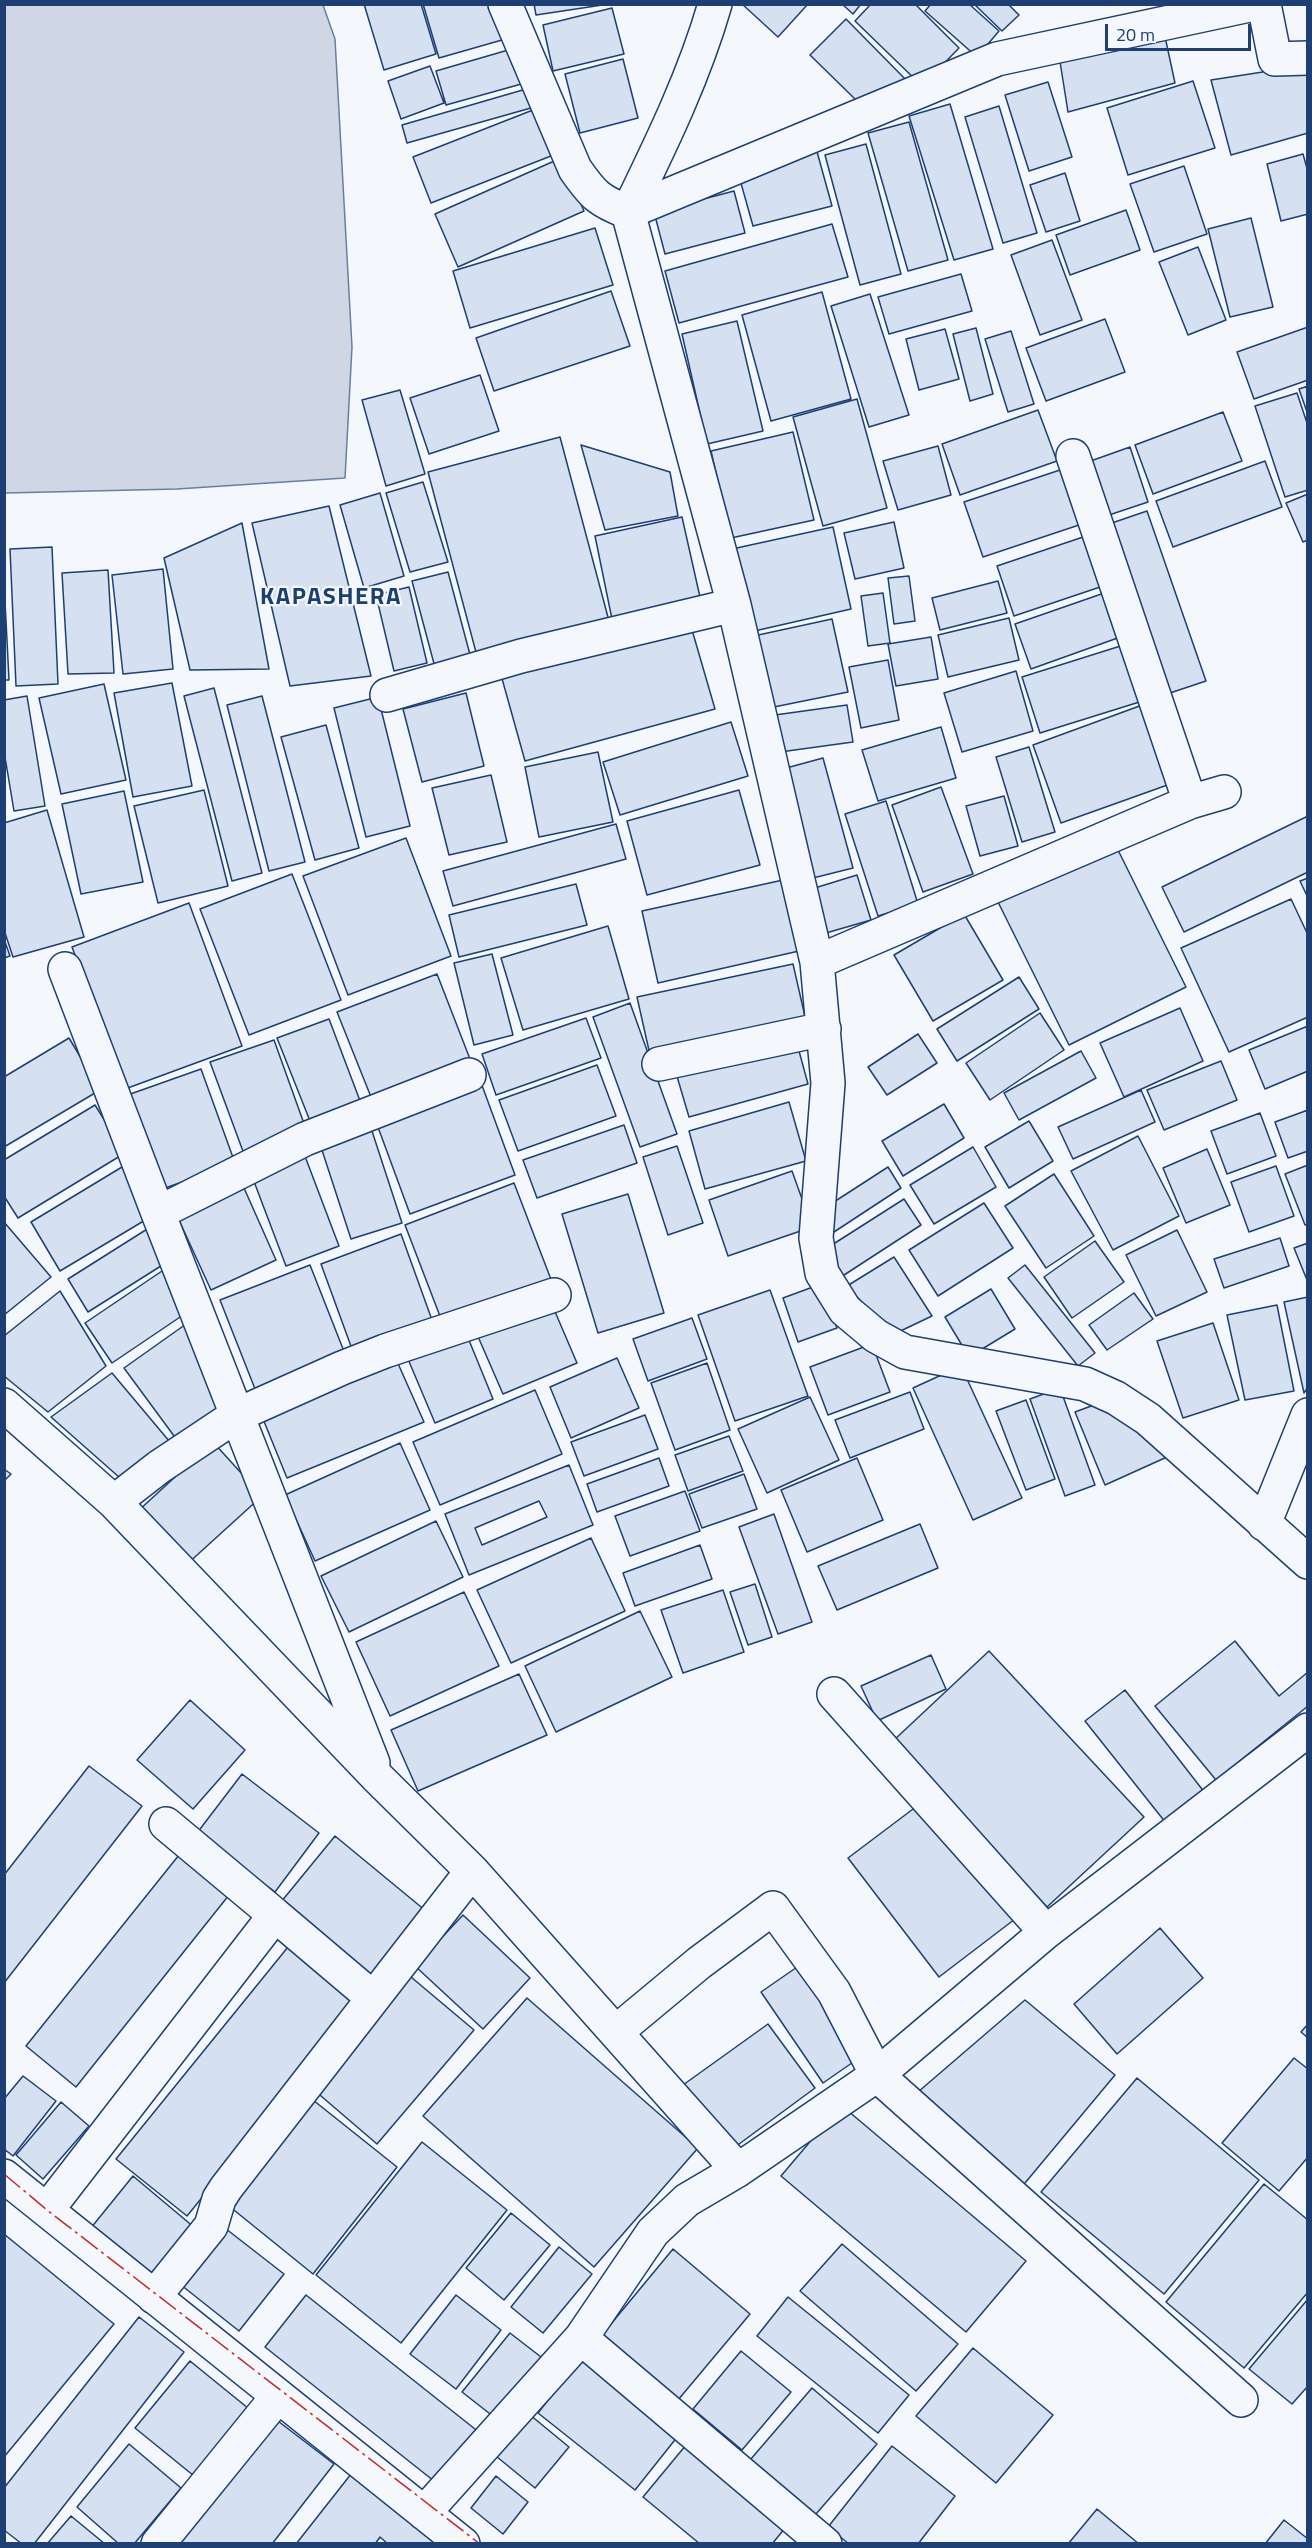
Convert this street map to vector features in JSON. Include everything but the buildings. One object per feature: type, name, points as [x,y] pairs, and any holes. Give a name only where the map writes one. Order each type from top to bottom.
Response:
[{"type":"street","points":[[505,4],[575,169],[602,202],[628,212],[997,59],[1254,4]]},
{"type":"street","points":[[715,4],[693,71],[628,212],[734,605],[818,962],[828,1083],[816,1238],[822,1273],[845,1310],[876,1336],[905,1352],[1085,1384],[1116,1398],[1148,1419],[1308,1562]]},
{"type":"street","points":[[1264,4],[1275,59],[1308,58]]},
{"type":"street","points":[[1073,456],[1190,802]]},
{"type":"street","points":[[387,695],[521,656],[734,605]]},
{"type":"street","points":[[818,962],[1190,802],[1224,792]]},
{"type":"street","points":[[65,969],[158,1214],[379,1779]]},
{"type":"street","points":[[659,1064],[824,1029]]},
{"type":"street","points":[[158,1214],[305,1139],[469,1075]]},
{"type":"street","points":[[114,1502],[159,1467],[237,1415],[385,1351],[554,1294]]},
{"type":"street","points":[[4,1405],[114,1502],[379,1779],[472,1871],[738,2170]]},
{"type":"street","points":[[1264,1524],[1308,1415]]},
{"type":"street","points":[[834,1694],[1046,1932]]},
{"type":"street","points":[[424,2513],[581,2338],[653,2232],[687,2200],[738,2170],[877,2074],[1046,1932],[1308,1730]]},
{"type":"street","points":[[166,1824],[373,1998]]},
{"type":"street","points":[[154,2297],[212,2226],[219,2199],[226,2188],[472,1871]]},
{"type":"street","points":[[616,2032],[699,1963],[773,1908],[834,1992],[877,2074],[1241,2400]]},
{"type":"street","points":[[47,2210],[275,1915]]},
{"type":"street","points":[[4,2176],[463,2544]]},
{"type":"street","points":[[581,2338],[825,2544]]},
{"type":"street","points":[[158,2544],[278,2396]]},
{"type":"shaded area","points":[[4,5],[323,5],[335,39],[352,347],[345,478],[177,489],[5,493]]},
{"type":"power","points":[[4,2174],[47,2210],[480,2544]]},
{"type":"district","name":"KAPASHERA","points":[[331,598]]}]
